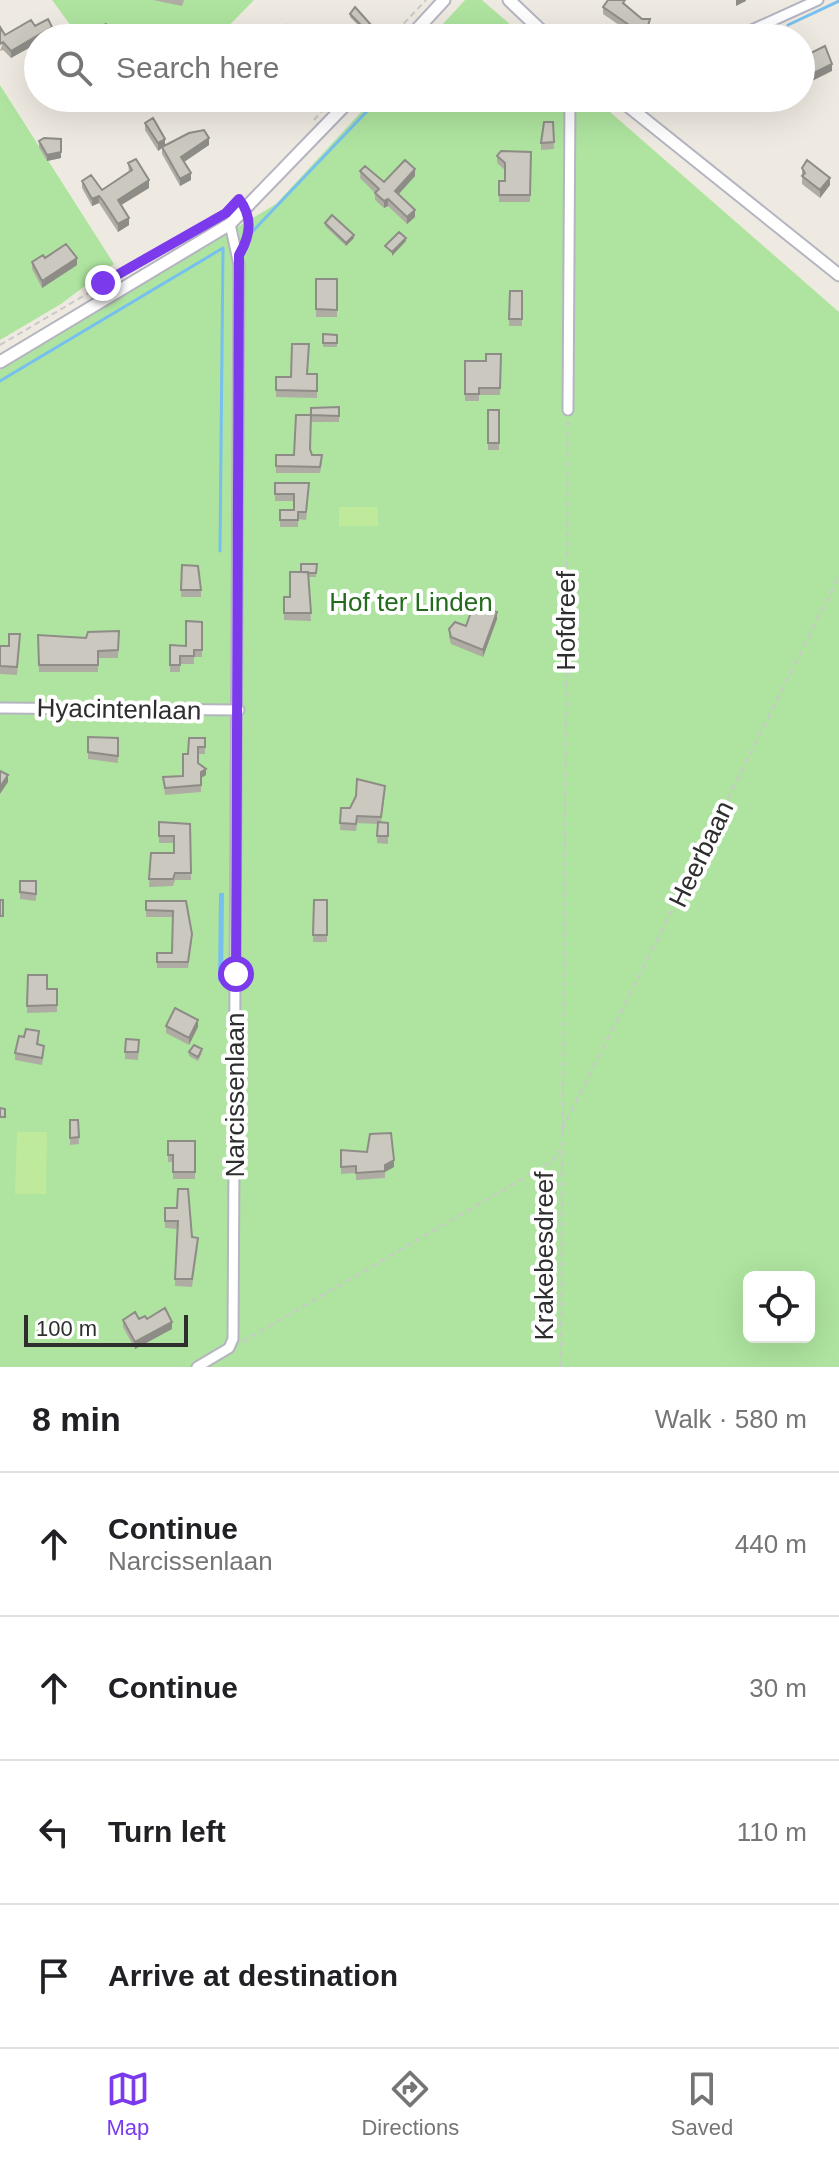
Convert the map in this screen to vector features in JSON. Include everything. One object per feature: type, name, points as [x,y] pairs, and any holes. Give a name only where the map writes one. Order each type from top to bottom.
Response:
[{"type":"street","points":[[422,24],[444,0]]},
{"type":"street","points":[[509,0],[534,24]]},
{"type":"street","points":[[765,24],[818,0]]},
{"type":"street","points":[[0,362],[247,209],[339,112]]},
{"type":"street","points":[[568,410],[570,112]]},
{"type":"street","points":[[636,112],[839,275]]},
{"type":"street","name":"Narcissenlaan","points":[[228,218],[239,255],[239,710],[233,1343]]},
{"type":"street","name":"Hyacintenlaan","points":[[0,708],[239,710]]},
{"type":"street","points":[[197,1367],[233,1343]]},
{"type":"path","points":[[403,24],[426,0]]},
{"type":"path","points":[[308,127],[321,112]]},
{"type":"path","points":[[239,255],[251,221],[247,209]]},
{"type":"path","points":[[0,345],[228,218]]},
{"type":"path","name":"Hofdreef","points":[[561,1145],[568,410]]},
{"type":"path","name":"Heerbaan","points":[[562,1131],[839,576]]},
{"type":"path","points":[[233,1343],[250,1339],[553,1161],[561,1145]]},
{"type":"path","name":"Krakebesdreef","points":[[561,1145],[561,1367]]},
{"type":"green space","points":[[52,0],[254,0],[231,24],[70,24]]},
{"type":"green space","points":[[465,0],[482,0],[510,24],[443,24]]},
{"type":"green space","points":[[0,85],[114,264],[61,304],[0,340]]},
{"type":"green space","name":"Hof ter Linden","points":[[361,112],[610,112],[839,312],[839,1367],[0,1367],[0,370],[276,204]]},
{"type":"green space","points":[[339,507],[378,507],[378,526],[339,526]]},
{"type":"green space","points":[[17,1132],[47,1132],[46,1194],[15,1194]]},
{"type":"water","points":[[219,893],[224,893],[223,981],[218,981]]},
{"type":"building","points":[[608,0],[625,0],[623,3],[642,19],[650,19],[649,24],[628,24],[603,7]]},
{"type":"building","points":[[355,7],[370,24],[360,24],[350,14]]},
{"type":"building","points":[[24,24],[24,43],[11,51],[3,42],[0,44],[0,27],[5,35]]},
{"type":"building","points":[[825,46],[832,64],[815,72],[815,51]]},
{"type":"building","points":[[153,118],[165,139],[158,143],[145,123]]},
{"type":"building","points":[[544,122],[553,122],[554,142],[541,143]]},
{"type":"building","points":[[204,130],[209,138],[181,157],[191,173],[180,179],[162,147],[189,133]]},
{"type":"building","points":[[44,138],[61,139],[61,152],[47,155],[39,141]]},
{"type":"building","points":[[501,151],[531,152],[530,195],[499,195],[499,181],[505,181],[505,163],[497,156]]},
{"type":"building","points":[[136,159],[149,180],[118,200],[129,218],[118,224],[99,196],[92,199],[82,181],[91,175],[102,190],[132,170],[128,163]]},
{"type":"building","points":[[405,160],[415,169],[395,191],[415,210],[407,217],[388,199],[384,201],[375,193],[379,189],[360,171],[365,166],[384,182]]},
{"type":"building","points":[[807,160],[830,178],[820,190],[802,176]]},
{"type":"building","points":[[332,215],[354,235],[346,243],[325,223]]},
{"type":"building","points":[[399,232],[406,238],[392,252],[385,246]]},
{"type":"building","points":[[66,244],[77,258],[42,281],[32,262],[43,255],[45,258]]},
{"type":"building","points":[[316,279],[337,279],[337,310],[316,309]]},
{"type":"building","points":[[510,291],[522,291],[522,319],[509,319]]},
{"type":"building","points":[[323,334],[337,335],[337,343],[323,343]]},
{"type":"building","points":[[292,344],[309,344],[307,374],[317,374],[317,391],[276,390],[276,377],[291,377]]},
{"type":"building","points":[[486,354],[501,354],[500,388],[479,388],[479,394],[465,394],[465,361],[486,361]]},
{"type":"building","points":[[339,407],[339,416],[311,415],[311,408]]},
{"type":"building","points":[[488,410],[499,410],[499,443],[488,443]]},
{"type":"building","points":[[296,415],[311,415],[310,449],[312,455],[322,455],[320,467],[276,466],[276,455],[294,455]]},
{"type":"building","points":[[275,483],[309,483],[306,512],[298,512],[298,520],[280,520],[280,510],[294,510],[294,494],[275,494]]},
{"type":"building","points":[[301,564],[317,564],[316,573],[301,572]]},
{"type":"building","points":[[182,565],[198,566],[201,590],[181,590]]},
{"type":"building","points":[[290,572],[308,572],[311,613],[284,613],[284,597],[290,597]]},
{"type":"building","points":[[474,604],[497,612],[483,650],[451,637],[449,629],[455,622],[466,626]]},
{"type":"building","points":[[186,621],[202,622],[202,650],[194,650],[194,656],[180,656],[180,665],[170,665],[170,645],[186,646]]},
{"type":"building","points":[[119,631],[118,650],[98,651],[98,665],[39,665],[38,635],[86,638],[88,632]]},
{"type":"building","points":[[9,634],[20,634],[17,667],[0,666],[0,646],[9,646]]},
{"type":"building","points":[[88,737],[118,738],[118,756],[88,752]]},
{"type":"building","points":[[189,738],[205,738],[205,747],[198,747],[198,763],[206,769],[201,772],[201,785],[165,788],[163,777],[183,776],[183,754],[188,754]]},
{"type":"building","points":[[0,771],[8,775],[0,787]]},
{"type":"building","points":[[357,779],[385,786],[381,817],[357,816],[356,824],[340,823],[341,808],[350,808],[356,796]]},
{"type":"building","points":[[159,822],[190,824],[191,873],[175,873],[173,879],[149,879],[151,853],[174,853],[174,836],[159,836]]},
{"type":"building","points":[[378,822],[388,823],[388,836],[377,836]]},
{"type":"building","points":[[20,881],[36,881],[36,894],[20,892]]},
{"type":"building","points":[[0,900],[3,900],[3,916],[0,916]]},
{"type":"building","points":[[314,900],[327,900],[327,935],[313,935]]},
{"type":"building","points":[[146,901],[186,901],[192,934],[188,962],[157,962],[157,953],[172,953],[173,911],[146,910]]},
{"type":"building","points":[[28,975],[47,975],[47,989],[57,989],[57,1005],[27,1006]]},
{"type":"building","points":[[175,1008],[198,1020],[189,1038],[166,1026]]},
{"type":"building","points":[[26,1029],[39,1031],[37,1044],[44,1046],[42,1058],[15,1053],[19,1036],[24,1037]]},
{"type":"building","points":[[126,1039],[139,1040],[138,1052],[125,1052]]},
{"type":"building","points":[[194,1045],[202,1049],[198,1057],[189,1052]]},
{"type":"building","points":[[0,1108],[5,1109],[5,1117],[0,1117]]},
{"type":"building","points":[[70,1120],[78,1120],[79,1137],[70,1138]]},
{"type":"building","points":[[391,1133],[394,1160],[385,1165],[385,1171],[356,1173],[356,1166],[341,1167],[341,1150],[367,1152],[370,1134]]},
{"type":"building","points":[[168,1141],[195,1141],[195,1172],[173,1172],[173,1155],[168,1155]]},
{"type":"building","points":[[178,1189],[188,1189],[192,1237],[198,1238],[192,1279],[175,1279],[178,1221],[165,1221],[165,1208],[177,1208]]},
{"type":"building","points":[[165,1308],[172,1322],[135,1342],[123,1320],[135,1312],[139,1319],[145,1316],[147,1319]]},
{"type":"waterway","points":[[790,24],[839,1]]},
{"type":"waterway","points":[[251,233],[366,112]]},
{"type":"waterway","points":[[0,381],[223,248],[220,551]]},
{"type":"route","points":[[103,283],[226,213],[239,199],[250,215],[251,221],[239,255],[236,974]]}]
